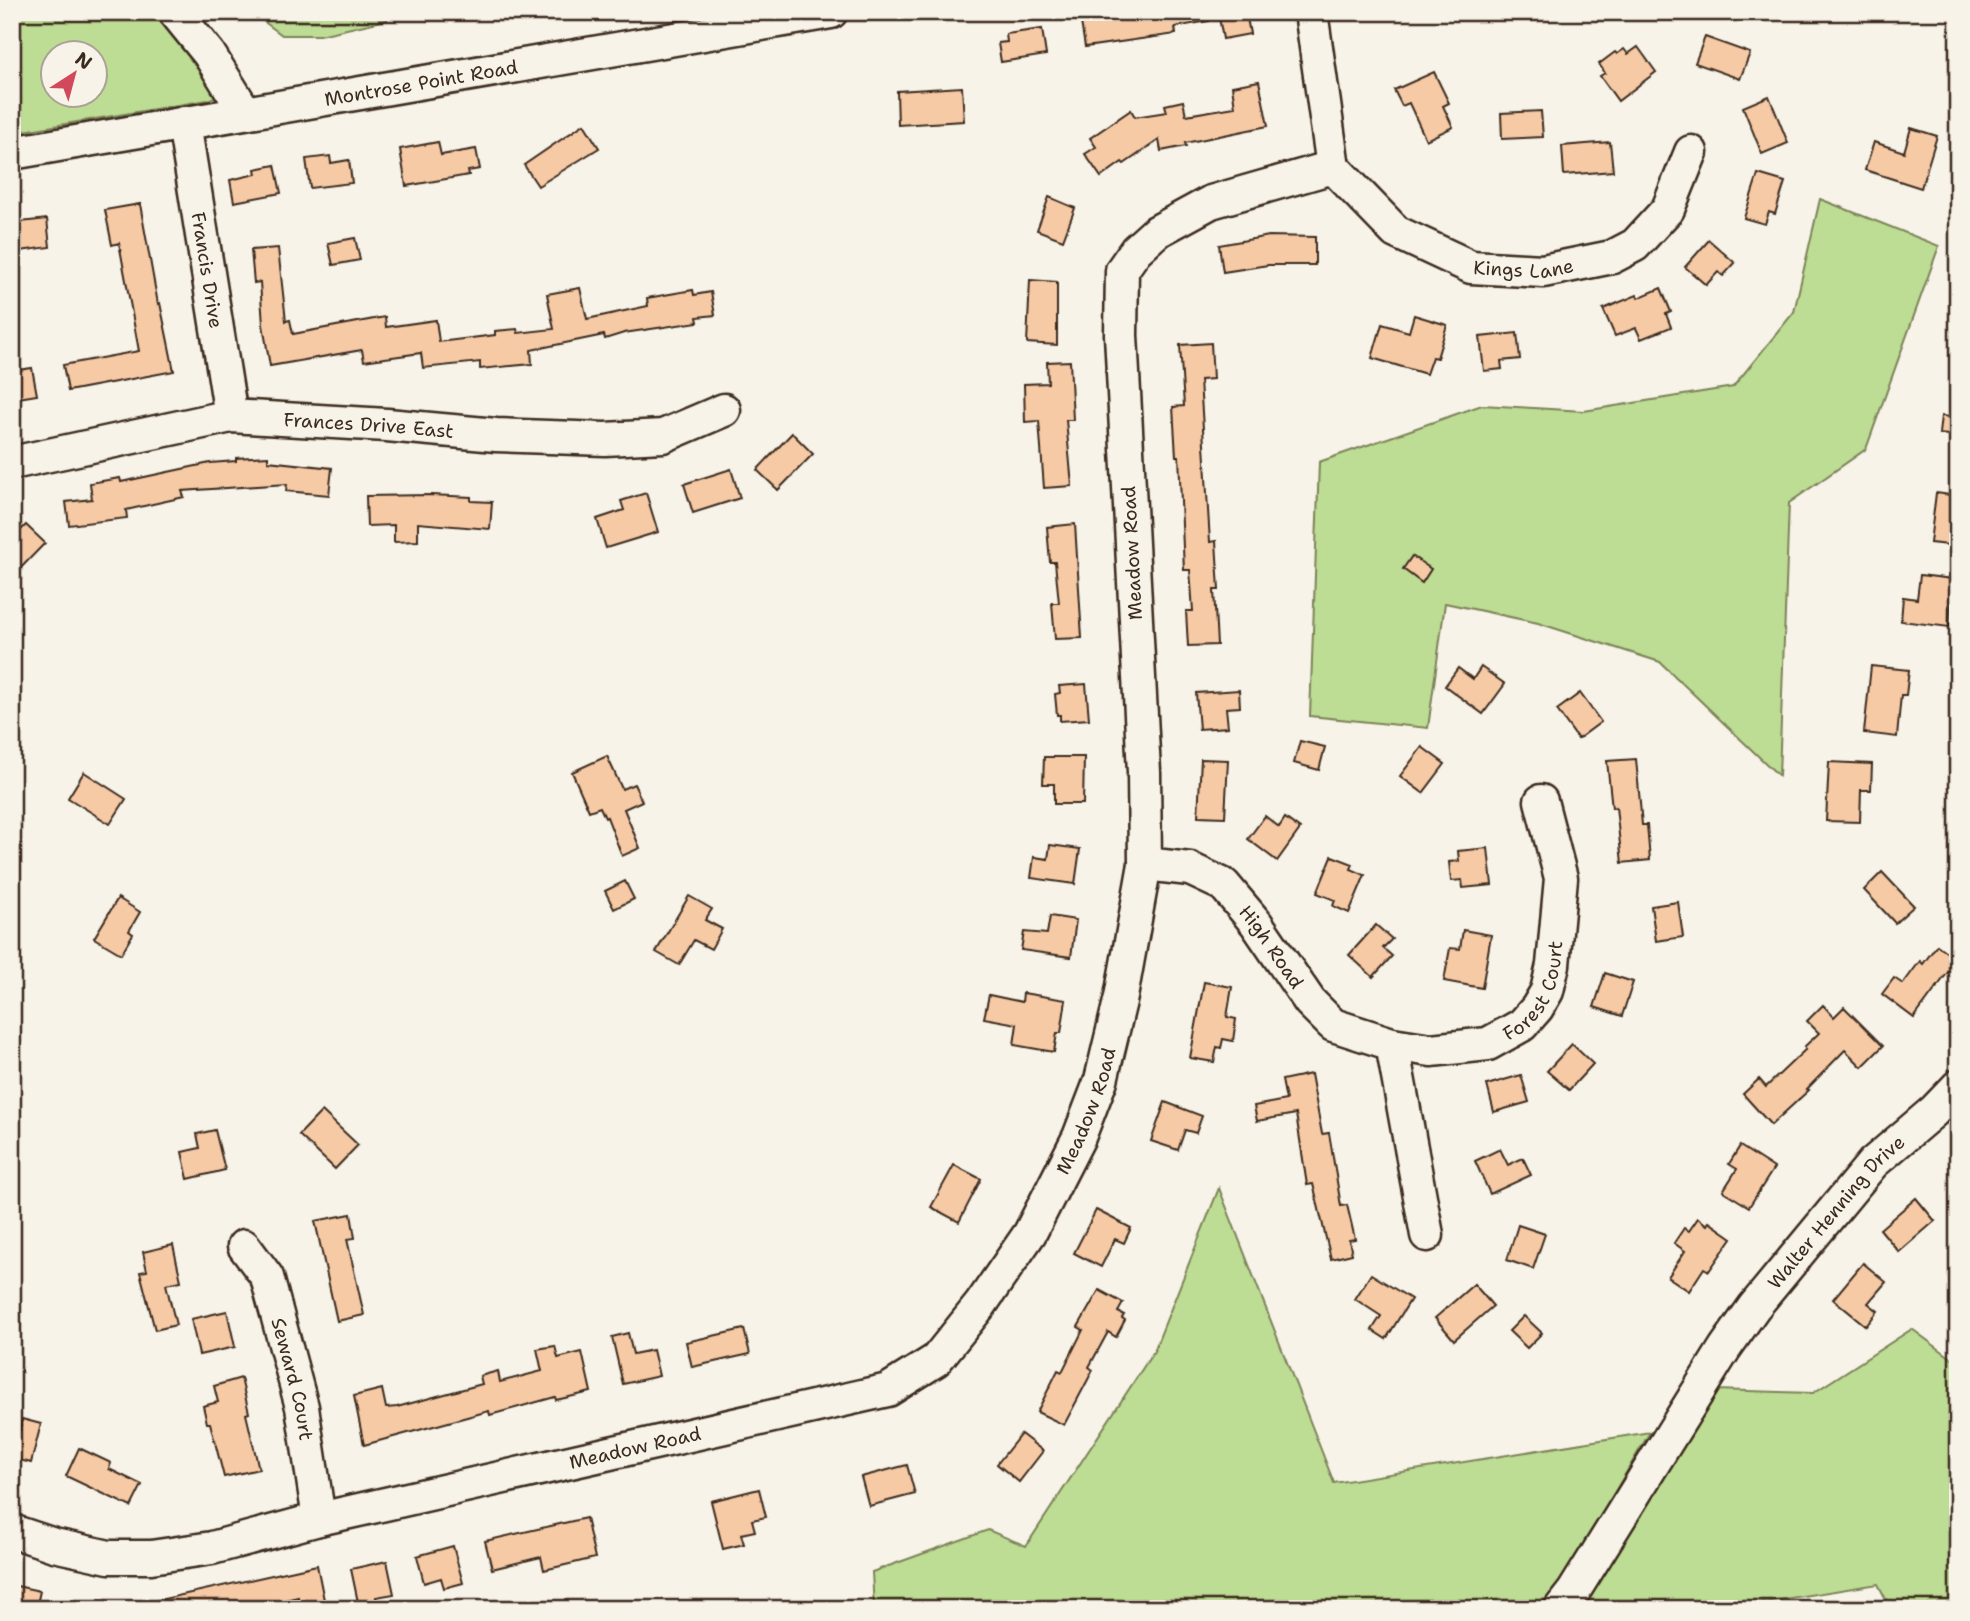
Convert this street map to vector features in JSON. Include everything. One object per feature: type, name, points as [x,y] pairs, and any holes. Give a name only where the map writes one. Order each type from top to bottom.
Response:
[{"type":"street","points":[[175,12],[209,54],[244,112]]},
{"type":"street","name":"Montrose Point Road","points":[[12,153],[831,12]]},
{"type":"street","points":[[1311,12],[1333,167]]},
{"type":"street","name":"Francis Drive","points":[[184,123],[231,416]]},
{"type":"street","name":"Kings Lane","points":[[1333,167],[1396,232],[1471,267],[1543,271],[1612,257],[1635,245],[1668,209],[1691,152]]},
{"type":"street","name":"Meadow Road","points":[[12,1531],[54,1545],[109,1557],[151,1556],[212,1549],[319,1520],[888,1390],[936,1360],[981,1304],[1030,1233],[1079,1137],[1101,1080],[1121,997],[1145,864],[1144,772],[1121,335],[1122,270],[1136,250],[1156,232],[1211,202],[1333,167]]},
{"type":"street","name":"Frances Drive East","points":[[12,463],[231,416],[387,425],[496,435],[605,439],[663,436],[724,410]]},
{"type":"street","name":"Forest Court","points":[[1392,1044],[1431,1050],[1488,1044],[1522,1024],[1547,991],[1553,965],[1561,878],[1541,801]]},
{"type":"street","name":"High Road","points":[[1145,864],[1189,869],[1224,885],[1256,923],[1310,1002],[1333,1025],[1392,1044]]},
{"type":"street","points":[[1392,1044],[1427,1235]]},
{"type":"street","name":"Walter Henning Drive","points":[[1560,1609],[1574,1591],[1725,1348],[1754,1307],[1873,1163],[1934,1111],[1958,1086]]},
{"type":"street","name":"Seward Court","points":[[244,1246],[267,1277],[302,1407],[319,1520]]},
{"type":"green space","points":[[12,12],[191,12],[245,84],[208,100],[12,133]]},
{"type":"green space","points":[[251,12],[388,12],[387,20],[320,35],[282,35]]},
{"type":"green space","points":[[1820,199],[1939,246],[1866,449],[1789,503],[1779,776],[1660,662],[1538,623],[1445,603],[1428,728],[1310,716],[1319,462],[1482,405],[1584,411],[1733,387],[1794,312]]},
{"type":"green space","points":[[1219,1188],[1334,1483],[1650,1432],[1546,1609],[874,1609],[872,1572],[988,1530],[1026,1546],[1154,1351]]},
{"type":"green space","points":[[1912,1329],[1958,1363],[1958,1609],[1891,1609],[1878,1584],[1721,1609],[1580,1609],[1715,1390],[1813,1393]]},
{"type":"building","points":[[1138,12],[1209,12],[1209,21],[1175,27],[1176,34],[1085,47],[1081,22]]},
{"type":"building","points":[[1218,12],[1246,12],[1250,34],[1223,39]]},
{"type":"building","points":[[1042,29],[1046,55],[1001,62],[998,43],[1007,42],[1006,34]]},
{"type":"building","points":[[1705,37],[1750,53],[1740,79],[1695,63]]},
{"type":"building","points":[[1638,47],[1656,72],[1618,101],[1600,76],[1605,73],[1599,64],[1615,52],[1617,54],[1624,49],[1628,54]]},
{"type":"building","points":[[1434,72],[1449,103],[1443,106],[1453,127],[1426,140],[1409,103],[1402,106],[1394,90]]},
{"type":"building","points":[[1259,81],[1268,126],[1185,143],[1186,146],[1161,151],[1159,140],[1101,177],[1085,154],[1096,147],[1090,138],[1131,110],[1135,117],[1167,112],[1165,105],[1183,101],[1186,115],[1235,107],[1232,86]]},
{"type":"building","points":[[962,87],[964,121],[898,125],[897,91]]},
{"type":"building","points":[[1769,96],[1788,143],[1762,154],[1743,107]]},
{"type":"building","points":[[1541,111],[1543,137],[1502,139],[1501,113]]},
{"type":"building","points":[[584,124],[599,148],[538,186],[524,165]]},
{"type":"building","points":[[1911,128],[1937,136],[1921,188],[1865,170],[1874,142],[1904,152]]},
{"type":"building","points":[[438,142],[441,155],[476,149],[480,169],[468,171],[469,175],[406,186],[400,149]]},
{"type":"building","points":[[1610,142],[1613,171],[1564,175],[1562,146]]},
{"type":"building","points":[[330,156],[331,163],[349,160],[352,183],[310,188],[306,159]]},
{"type":"building","points":[[275,165],[281,193],[234,202],[230,180],[256,174],[255,169]]},
{"type":"building","points":[[1758,174],[1785,182],[1775,214],[1769,212],[1765,224],[1744,218]]},
{"type":"building","points":[[1049,197],[1075,208],[1063,240],[1037,230]]},
{"type":"building","points":[[140,204],[158,304],[160,303],[174,371],[68,391],[63,365],[139,351],[119,243],[112,245],[105,210]]},
{"type":"building","points":[[47,219],[50,247],[12,252],[12,223]]},
{"type":"building","points":[[1269,236],[1315,237],[1315,265],[1268,265],[1223,272],[1219,245]]},
{"type":"building","points":[[355,238],[360,260],[333,265],[328,243]]},
{"type":"building","points":[[1709,240],[1735,263],[1723,276],[1718,272],[1706,285],[1685,267]]},
{"type":"building","points":[[278,248],[286,321],[290,320],[293,334],[385,317],[386,327],[436,320],[439,342],[495,335],[495,331],[517,329],[518,333],[554,329],[547,294],[580,288],[587,319],[648,306],[647,298],[693,290],[694,295],[711,292],[715,315],[697,317],[698,322],[624,333],[605,339],[604,335],[531,350],[532,364],[480,369],[480,362],[423,368],[421,353],[364,361],[362,350],[270,366],[263,325],[260,282],[254,283],[251,250]]},
{"type":"building","points":[[1030,280],[1057,282],[1057,345],[1027,343]]},
{"type":"building","points":[[1661,288],[1671,312],[1666,314],[1671,327],[1641,339],[1636,328],[1615,336],[1603,309]]},
{"type":"building","points":[[1414,315],[1447,325],[1437,358],[1432,357],[1426,374],[1372,358],[1382,324],[1409,332]]},
{"type":"building","points":[[1517,333],[1520,359],[1501,361],[1502,369],[1484,371],[1480,337]]},
{"type":"building","points":[[1211,343],[1213,379],[1200,380],[1210,542],[1216,541],[1219,590],[1214,590],[1217,645],[1188,646],[1186,611],[1193,611],[1190,570],[1184,570],[1179,456],[1176,456],[1173,407],[1184,406],[1180,345]]},
{"type":"building","points":[[1070,361],[1073,420],[1066,420],[1072,486],[1044,488],[1039,421],[1025,422],[1024,384],[1048,383],[1047,362]]},
{"type":"building","points":[[32,368],[37,395],[12,399],[12,371]]},
{"type":"building","points":[[1941,416],[1958,418],[1958,436],[1939,434]]},
{"type":"building","points":[[792,433],[813,454],[778,490],[757,470]]},
{"type":"building","points":[[268,456],[268,461],[332,468],[329,495],[286,491],[287,484],[182,491],[184,497],[126,510],[127,518],[69,525],[66,502],[92,499],[90,483],[120,478],[121,482],[210,463],[236,461],[236,458]]},
{"type":"building","points":[[731,469],[740,498],[693,513],[684,484]]},
{"type":"building","points":[[646,493],[658,532],[606,548],[597,519],[624,510],[621,501]]},
{"type":"building","points":[[1936,493],[1958,496],[1958,546],[1930,543]]},
{"type":"building","points":[[366,496],[471,497],[471,501],[492,502],[490,529],[418,523],[418,541],[394,542],[394,525],[367,526]]},
{"type":"building","points":[[1075,524],[1082,638],[1055,639],[1052,603],[1059,603],[1055,562],[1050,562],[1047,527]]},
{"type":"building","points":[[26,525],[45,543],[12,577],[12,539]]},
{"type":"building","points":[[1412,556],[1431,569],[1422,583],[1403,569]]},
{"type":"building","points":[[1920,575],[1952,579],[1949,627],[1901,621],[1903,597],[1917,599]]},
{"type":"building","points":[[1871,666],[1909,670],[1906,695],[1901,695],[1897,737],[1864,733]]},
{"type":"building","points":[[1481,667],[1505,684],[1483,714],[1445,686],[1458,668],[1473,679]]},
{"type":"building","points":[[1086,684],[1089,719],[1060,721],[1055,694],[1060,693],[1059,686]]},
{"type":"building","points":[[1239,690],[1240,707],[1226,708],[1228,727],[1199,729],[1196,693]]},
{"type":"building","points":[[1580,693],[1601,722],[1578,739],[1557,710]]},
{"type":"building","points":[[1300,741],[1325,747],[1319,770],[1294,763]]},
{"type":"building","points":[[1422,747],[1445,764],[1423,793],[1400,776]]},
{"type":"building","points":[[607,756],[622,789],[634,784],[642,801],[624,809],[640,848],[622,856],[607,817],[605,818],[600,807],[589,811],[572,772]]},
{"type":"building","points":[[1044,757],[1084,757],[1083,804],[1054,804],[1054,784],[1043,784]]},
{"type":"building","points":[[1201,759],[1228,760],[1225,817],[1198,816]]},
{"type":"building","points":[[1636,759],[1642,825],[1647,825],[1650,860],[1622,863],[1616,807],[1612,808],[1607,761]]},
{"type":"building","points":[[1829,762],[1872,764],[1871,790],[1861,790],[1860,822],[1826,821]]},
{"type":"building","points":[[84,772],[126,799],[110,824],[68,798]]},
{"type":"building","points":[[1265,816],[1279,827],[1285,818],[1300,829],[1277,861],[1248,839]]},
{"type":"building","points":[[1050,845],[1080,849],[1075,884],[1031,878],[1034,857],[1048,859]]},
{"type":"building","points":[[1488,848],[1492,885],[1463,888],[1462,880],[1451,881],[1449,862],[1459,861],[1458,851]]},
{"type":"building","points":[[1332,856],[1353,864],[1351,869],[1365,875],[1349,913],[1333,906],[1335,900],[1317,893]]},
{"type":"building","points":[[1882,872],[1914,906],[1895,923],[1864,890]]},
{"type":"building","points":[[625,881],[634,899],[614,909],[605,891]]},
{"type":"building","points":[[689,896],[712,909],[705,920],[722,929],[711,949],[694,940],[679,965],[656,952]]},
{"type":"building","points":[[118,898],[140,912],[129,931],[133,934],[121,954],[94,938]]},
{"type":"building","points":[[1678,902],[1683,937],[1656,941],[1651,906]]},
{"type":"building","points":[[1050,916],[1076,920],[1071,957],[1021,950],[1024,932],[1047,934]]},
{"type":"building","points":[[1376,925],[1392,939],[1383,948],[1392,956],[1373,977],[1349,955]]},
{"type":"building","points":[[1463,930],[1491,935],[1482,988],[1444,981],[1450,948],[1460,949]]},
{"type":"building","points":[[1937,945],[1957,960],[1914,1018],[1882,994],[1894,978],[1903,984],[1920,961],[1923,964]]},
{"type":"building","points":[[1605,973],[1633,982],[1622,1016],[1594,1007]]},
{"type":"building","points":[[1204,982],[1232,987],[1227,1017],[1236,1019],[1233,1041],[1223,1039],[1221,1048],[1217,1047],[1214,1062],[1190,1058]]},
{"type":"building","points":[[1023,993],[1066,1000],[1061,1033],[1057,1033],[1054,1052],[1014,1045],[1017,1024],[984,1018],[989,995],[1022,1002]]},
{"type":"building","points":[[1823,1005],[1834,1017],[1844,1007],[1883,1046],[1862,1067],[1845,1050],[1807,1089],[1809,1090],[1771,1125],[1743,1094],[1759,1079],[1766,1087],[1806,1049],[1804,1047],[1819,1033],[1807,1021]]},
{"type":"building","points":[[1572,1044],[1593,1064],[1569,1090],[1547,1071]]},
{"type":"building","points":[[1311,1074],[1322,1134],[1329,1133],[1341,1206],[1347,1205],[1355,1239],[1349,1240],[1352,1254],[1331,1259],[1313,1184],[1307,1185],[1296,1114],[1257,1121],[1254,1106],[1286,1100],[1282,1080]]},
{"type":"building","points":[[1521,1075],[1529,1102],[1494,1112],[1487,1085]]},
{"type":"building","points":[[1165,1102],[1202,1116],[1196,1133],[1185,1130],[1178,1150],[1151,1141]]},
{"type":"building","points":[[322,1111],[358,1145],[335,1169],[299,1135]]},
{"type":"building","points":[[215,1130],[225,1170],[188,1179],[182,1152],[200,1148],[197,1134]]},
{"type":"building","points":[[1740,1146],[1774,1168],[1749,1207],[1723,1191],[1737,1169],[1729,1164]]},
{"type":"building","points":[[1500,1149],[1508,1165],[1523,1158],[1531,1175],[1490,1194],[1475,1161]]},
{"type":"building","points":[[954,1165],[981,1179],[959,1222],[931,1207]]},
{"type":"building","points":[[1916,1198],[1935,1221],[1899,1252],[1880,1229]]},
{"type":"building","points":[[1096,1210],[1131,1228],[1124,1243],[1115,1239],[1101,1267],[1074,1253]]},
{"type":"building","points":[[351,1214],[355,1238],[347,1239],[364,1315],[337,1321],[315,1221]]},
{"type":"building","points":[[1698,1218],[1707,1225],[1709,1222],[1732,1238],[1709,1271],[1704,1268],[1689,1291],[1668,1277],[1685,1251],[1674,1243],[1684,1228],[1689,1231]]},
{"type":"building","points":[[1518,1225],[1545,1234],[1533,1269],[1507,1260]]},
{"type":"building","points":[[173,1245],[181,1281],[166,1284],[176,1325],[155,1330],[140,1272],[147,1271],[143,1252]]},
{"type":"building","points":[[1863,1263],[1886,1282],[1868,1303],[1878,1311],[1866,1326],[1833,1299]]},
{"type":"building","points":[[1371,1274],[1411,1299],[1386,1339],[1372,1330],[1381,1316],[1355,1299]]},
{"type":"building","points":[[1474,1284],[1493,1306],[1454,1340],[1435,1318]]},
{"type":"building","points":[[1099,1290],[1123,1303],[1118,1312],[1124,1315],[1122,1318],[1125,1320],[1116,1337],[1108,1332],[1089,1367],[1093,1370],[1064,1425],[1037,1412],[1058,1370],[1062,1372],[1083,1330],[1078,1327]]},
{"type":"building","points":[[227,1311],[235,1347],[199,1355],[191,1319]]},
{"type":"building","points":[[1524,1316],[1542,1333],[1527,1348],[1509,1331]]},
{"type":"building","points":[[744,1329],[750,1354],[692,1367],[686,1342]]},
{"type":"building","points":[[628,1333],[633,1354],[653,1350],[659,1376],[623,1384],[612,1337]]},
{"type":"building","points":[[555,1346],[558,1358],[582,1352],[591,1392],[556,1400],[555,1397],[490,1415],[489,1411],[364,1445],[354,1396],[382,1389],[386,1408],[397,1407],[482,1384],[480,1376],[498,1371],[500,1382],[542,1371],[537,1349]]},
{"type":"building","points":[[241,1378],[259,1469],[224,1477],[203,1406],[218,1402],[214,1386]]},
{"type":"building","points":[[22,1419],[41,1424],[31,1463],[12,1458],[12,1428],[20,1430]]},
{"type":"building","points":[[1021,1434],[1043,1451],[1019,1482],[997,1464]]},
{"type":"building","points":[[79,1448],[111,1463],[109,1469],[142,1485],[131,1507],[66,1476]]},
{"type":"building","points":[[907,1465],[915,1494],[869,1506],[861,1477]]},
{"type":"building","points":[[759,1489],[766,1517],[752,1520],[755,1531],[741,1534],[744,1544],[723,1549],[711,1501]]},
{"type":"building","points":[[586,1518],[595,1558],[544,1570],[541,1557],[492,1569],[485,1541]]},
{"type":"building","points":[[453,1546],[463,1583],[444,1588],[441,1578],[424,1583],[417,1556]]},
{"type":"building","points":[[387,1561],[394,1594],[376,1597],[377,1604],[359,1607],[351,1569]]},
{"type":"building","points":[[317,1565],[325,1605],[300,1609],[298,1597],[256,1609],[150,1609],[150,1602]]},
{"type":"building","points":[[12,1585],[40,1591],[36,1609],[12,1609]]}]
